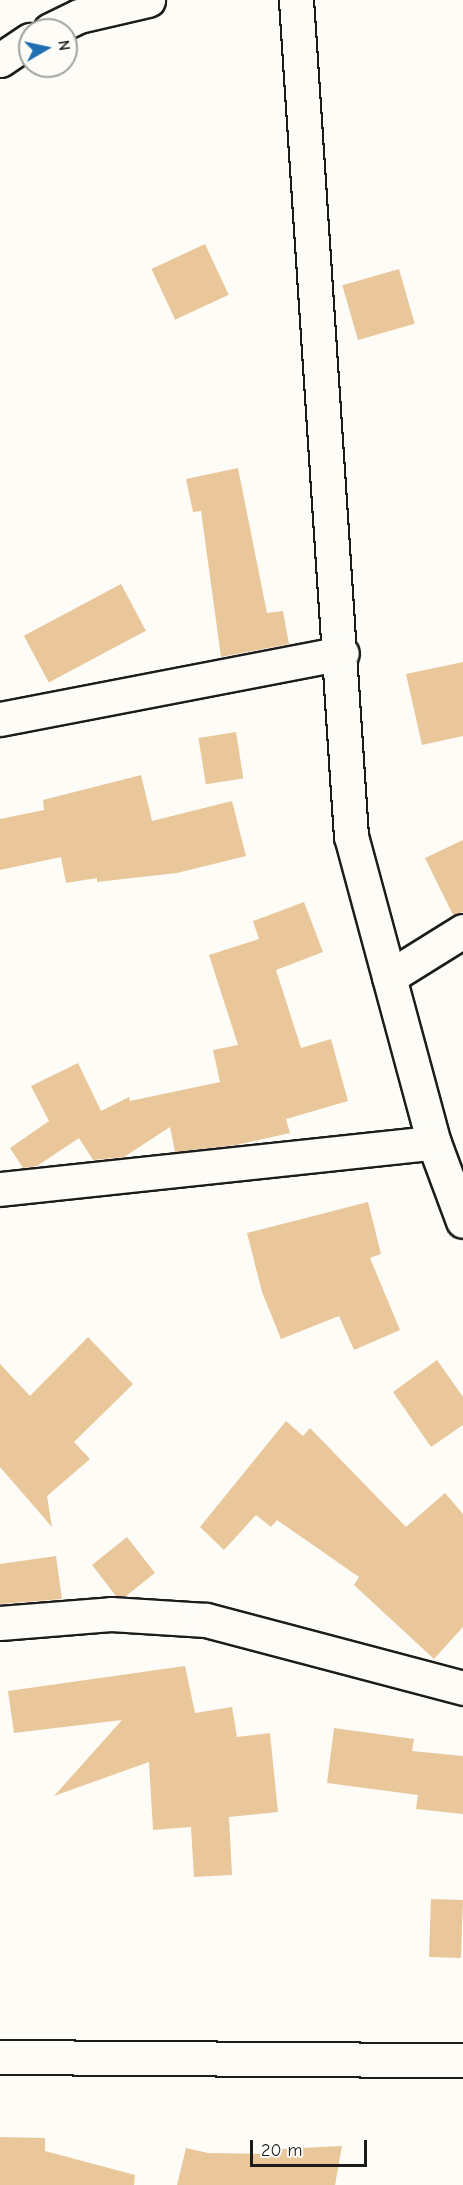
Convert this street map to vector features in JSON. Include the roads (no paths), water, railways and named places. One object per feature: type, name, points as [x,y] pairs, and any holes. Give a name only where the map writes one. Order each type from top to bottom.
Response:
[{"type":"street","points":[[75,18],[148,0]]},
{"type":"street","points":[[296,0],[342,653],[351,836],[434,1143],[463,1221]]},
{"type":"street","points":[[0,60],[18,48]]},
{"type":"street","points":[[0,719],[342,653]]},
{"type":"street","points":[[389,977],[463,931]]},
{"type":"street","points":[[0,1189],[434,1143]]},
{"type":"street","points":[[0,1623],[111,1614],[206,1620],[463,1688]]},
{"type":"street","points":[[0,2057],[463,2060]]}]
